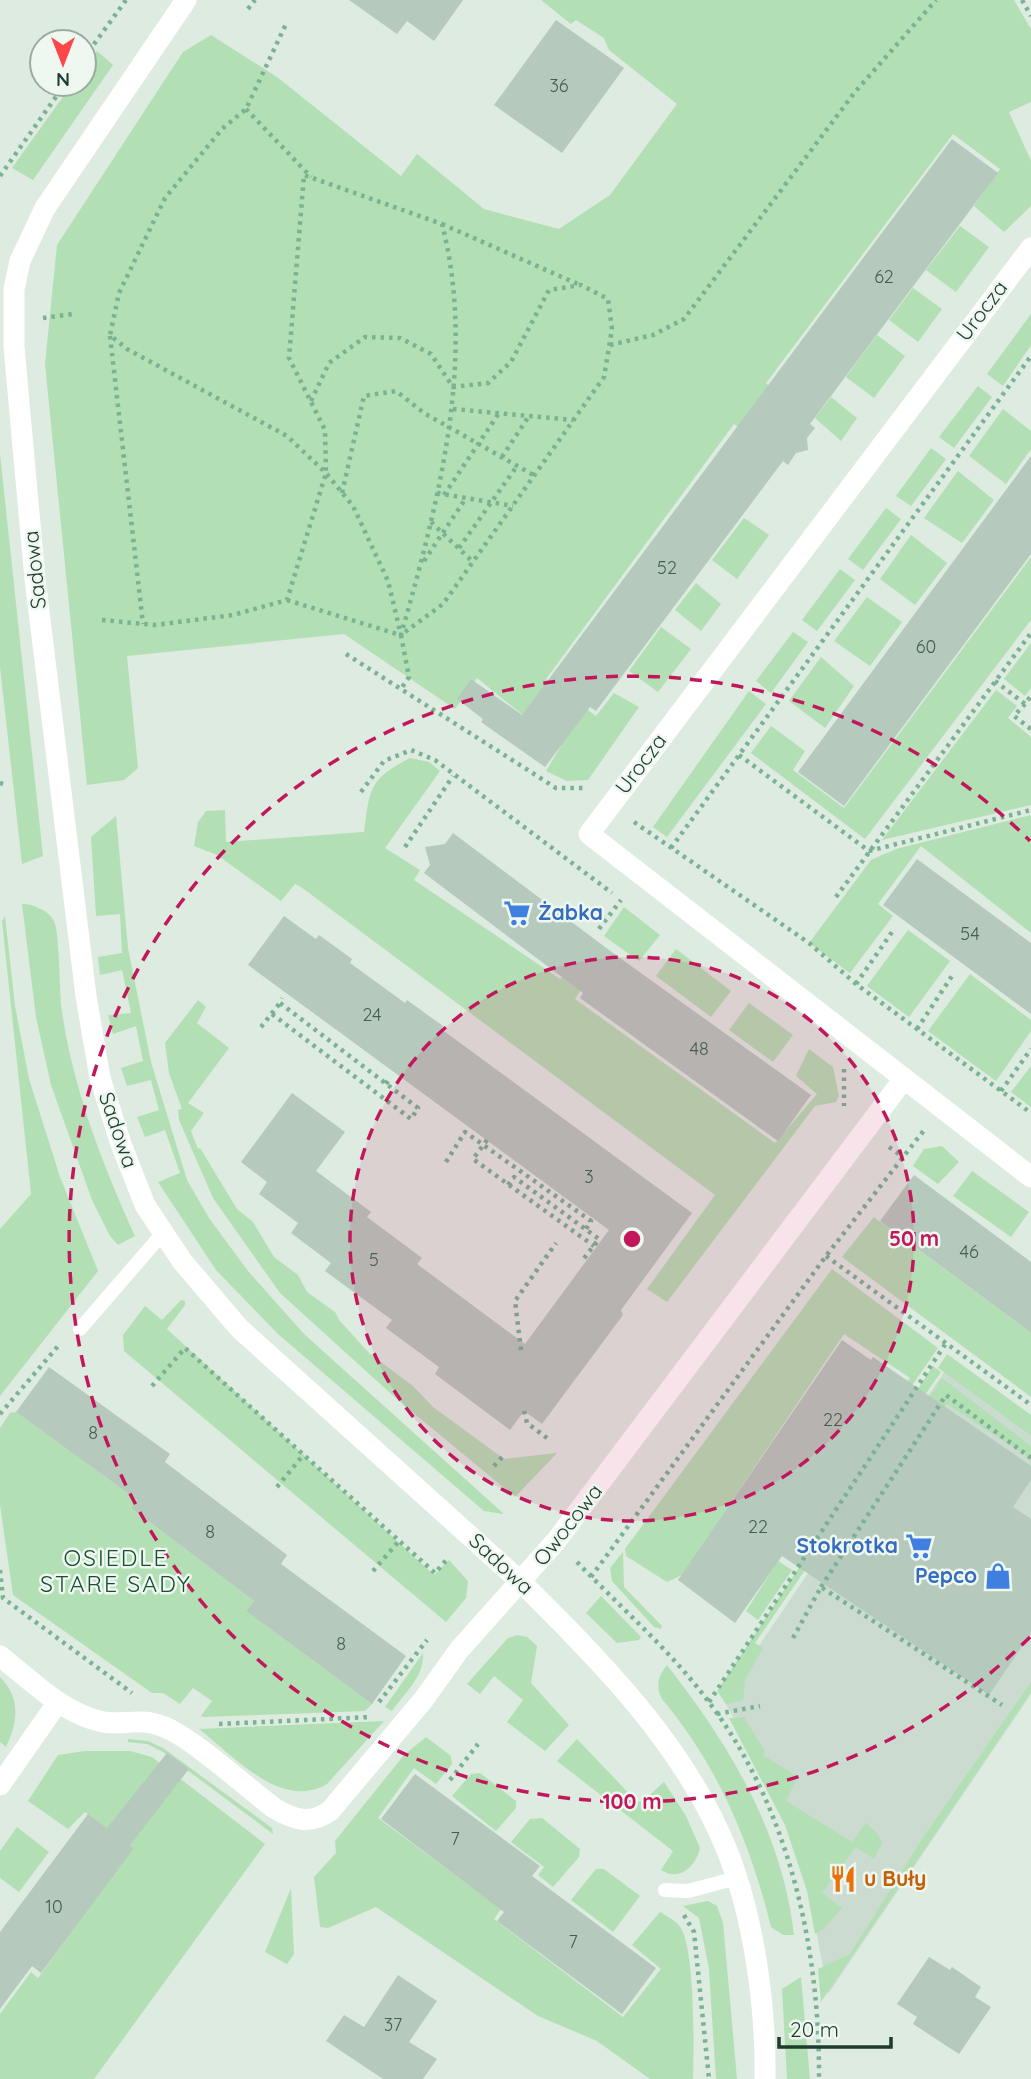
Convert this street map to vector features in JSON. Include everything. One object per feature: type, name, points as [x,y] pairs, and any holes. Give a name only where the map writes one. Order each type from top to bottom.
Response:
[{"type":"street","name":"Sadowa","points":[[186,0],[10,260],[14,289],[14,347],[35,579],[91,1034],[100,1078],[121,1144],[145,1205],[181,1261],[239,1328],[522,1583],[620,1685],[699,1795],[725,1846],[737,1878],[755,1962],[765,2039],[765,2079]]},
{"type":"street","name":"Urocza","points":[[1031,248],[589,834],[1031,1177]]},
{"type":"street","name":"Owocowa","points":[[0,1656],[58,1702],[94,1719],[106,1722],[136,1720],[174,1732],[290,1818],[306,1821],[318,1819],[330,1811],[409,1717],[459,1650],[522,1583],[903,1080]]},
{"type":"street","points":[[0,1785],[58,1702]]},
{"type":"lane","points":[[80,1329],[163,1233]]},
{"type":"lane","points":[[665,1890],[688,1891],[737,1878]]},
{"type":"path","points":[[98,39],[126,0]]},
{"type":"path","points":[[248,9],[255,0]]},
{"type":"path","points":[[610,345],[653,335],[684,318],[855,92],[936,0]]},
{"type":"path","points":[[1022,0],[1031,16]]},
{"type":"path","points":[[143,624],[110,335],[119,293],[165,198],[222,129],[246,109],[286,24]]},
{"type":"path","points":[[0,176],[55,98]]},
{"type":"path","points":[[246,109],[312,178]]},
{"type":"path","points":[[287,600],[326,473],[325,430],[289,358],[304,175],[442,224],[608,299],[612,329],[604,377],[443,604],[401,635]]},
{"type":"path","points":[[401,635],[431,522],[453,409],[453,267],[442,224]]},
{"type":"path","points":[[453,387],[488,383],[511,362],[549,290],[581,285]]},
{"type":"path","points":[[110,335],[127,349],[287,436],[326,473],[353,506],[388,581],[409,677],[401,689]]},
{"type":"path","points":[[310,402],[329,363],[365,337],[400,338],[431,354],[453,387]]},
{"type":"path","points":[[671,848],[1031,356]]},
{"type":"path","points":[[342,493],[365,396],[396,391],[450,428],[535,476]]},
{"type":"path","points":[[453,409],[574,420]]},
{"type":"path","points":[[444,495],[499,413]]},
{"type":"path","points":[[502,457],[528,416]]},
{"type":"path","points":[[459,548],[517,466]]},
{"type":"path","points":[[437,493],[513,506]]},
{"type":"path","points":[[421,564],[466,498]]},
{"type":"path","points":[[431,522],[474,562]]},
{"type":"path","points":[[102,621],[143,624],[233,615],[287,600],[401,635]]},
{"type":"path","points":[[836,897],[1031,633]]},
{"type":"path","points":[[346,654],[556,788],[588,788]]},
{"type":"path","points":[[995,681],[1025,704]]},
{"type":"path","points":[[1031,696],[1014,716],[1031,729]]},
{"type":"path","points":[[360,792],[384,761],[411,750],[435,760],[632,909]]},
{"type":"path","points":[[739,755],[869,851]]},
{"type":"path","points":[[405,847],[453,776]]},
{"type":"path","points":[[611,805],[810,943],[856,984],[1031,1113]]},
{"type":"path","points":[[869,851],[1031,810]]},
{"type":"path","points":[[599,929],[621,901]]},
{"type":"path","points":[[856,984],[892,932]]},
{"type":"path","points":[[917,1029],[952,976]]},
{"type":"path","points":[[261,1027],[281,1000],[418,1108],[411,1119],[272,1014]]},
{"type":"path","points":[[1000,1091],[1031,1049]]},
{"type":"path","points":[[843,1065],[843,1114],[903,1157]]},
{"type":"path","points":[[386,1084],[390,1078]]},
{"type":"path","points":[[591,1577],[826,1256],[940,1108]]},
{"type":"path","points":[[446,1162],[465,1132],[485,1143],[592,1220],[586,1229]]},
{"type":"path","points":[[485,1143],[474,1158],[594,1246]]},
{"type":"path","points":[[509,1185],[514,1177],[599,1239],[582,1261]]},
{"type":"path","points":[[521,1350],[515,1301],[556,1242]]},
{"type":"path","points":[[826,1256],[1031,1405]]},
{"type":"path","points":[[709,1702],[946,1343]]},
{"type":"path","points":[[152,1386],[185,1348],[435,1573],[450,1557],[458,1558]]},
{"type":"path","points":[[793,1638],[821,1587],[946,1395],[1031,1458]]},
{"type":"path","points":[[524,1411],[527,1423],[547,1438]]},
{"type":"path","points":[[277,1487],[303,1454]]},
{"type":"path","points":[[494,1466],[502,1457]]},
{"type":"path","points":[[373,1571],[399,1541]]},
{"type":"path","points":[[0,1570],[2,1597],[132,1692],[142,1695]]},
{"type":"path","points":[[821,1587],[1002,1705]]},
{"type":"path","points":[[368,1717],[431,1637]]},
{"type":"path","points":[[717,1714],[760,1706]]},
{"type":"path","points":[[207,1725],[409,1717]]},
{"type":"path","points":[[450,1780],[478,1744]]},
{"type":"path","points":[[665,1890],[694,1931],[709,2079]]},
{"type":"shaded area","points":[[944,1372],[1031,1436],[1031,1694],[828,1994],[807,1882],[766,1775],[723,1699]]},
{"type":"green space","points":[[541,0],[1014,0],[1031,29],[1031,102],[1009,112],[1031,161],[1031,206],[1004,232],[974,206],[1000,169],[953,134],[766,383],[780,395],[750,435],[734,424],[546,679],[596,716],[614,693],[639,707],[588,780],[567,781],[546,771],[561,746],[477,678],[455,709],[344,634],[127,656],[138,768],[124,780],[87,785],[45,364],[57,245],[183,52],[211,35],[277,77],[401,176],[417,154],[484,209],[559,229],[610,195],[677,104],[609,50],[604,38],[576,20],[571,24]]},
{"type":"green space","points":[[98,52],[113,65],[98,87]]},
{"type":"green space","points":[[62,98],[90,98],[33,180],[12,168]]},
{"type":"green space","points":[[960,226],[989,247],[956,292],[926,270]]},
{"type":"green space","points":[[913,288],[942,309],[918,342],[889,320]]},
{"type":"green space","points":[[1031,314],[1031,345],[1003,386],[987,374]]},
{"type":"green space","points":[[877,335],[905,356],[874,398],[846,377]]},
{"type":"green space","points":[[978,386],[992,397],[954,448],[939,437]]},
{"type":"green space","points":[[831,397],[857,418],[841,441],[815,418]]},
{"type":"green space","points":[[1003,409],[1031,431],[1031,449],[1006,484],[969,456]]},
{"type":"green space","points":[[931,448],[946,459],[911,506],[896,496]]},
{"type":"green space","points":[[0,454],[43,856],[22,864],[0,667]]},
{"type":"green space","points":[[958,471],[994,500],[962,543],[924,518]]},
{"type":"green space","points":[[886,508],[901,519],[863,570],[848,559]]},
{"type":"green space","points":[[744,518],[769,535],[737,579],[712,560]]},
{"type":"green space","points":[[911,535],[947,563],[915,605],[880,579]]},
{"type":"green space","points":[[1031,557],[1031,620],[865,839],[751,753],[771,726],[805,751],[793,770],[844,808]]},
{"type":"green space","points":[[840,569],[855,580],[817,631],[802,620]]},
{"type":"green space","points":[[696,583],[721,604],[701,631],[675,610]]},
{"type":"green space","points":[[867,597],[902,622],[870,666],[834,641]]},
{"type":"green space","points":[[661,627],[691,649],[658,692],[629,671]]},
{"type":"green space","points":[[793,632],[808,642],[771,693],[756,681]]},
{"type":"green space","points":[[1031,643],[1031,688],[1025,696],[1004,679]]},
{"type":"green space","points":[[821,657],[854,686],[825,728],[789,701]]},
{"type":"green space","points":[[996,690],[1017,706],[1008,718],[1031,737],[1031,805],[882,840]]},
{"type":"green space","points":[[749,691],[766,704],[667,837],[653,827]]},
{"type":"green space","points":[[410,758],[429,762],[440,771],[385,848],[420,870],[414,880],[560,979],[576,963],[589,976],[575,999],[775,1143],[817,1094],[796,1076],[809,1049],[833,1067],[839,1096],[836,1102],[815,1106],[667,1302],[647,1289],[715,1195],[301,887],[295,884],[281,901],[217,855],[194,846],[198,822],[206,811],[225,810],[226,842],[364,832],[374,786],[386,772]]},
{"type":"green space","points":[[1031,815],[1031,933],[921,846],[878,904],[893,916],[850,973],[809,943],[871,860],[896,849]]},
{"type":"green space","points":[[116,816],[128,948],[151,1062],[187,1180],[209,1218],[248,1271],[304,1334],[504,1514],[484,1511],[278,1334],[216,1270],[158,1182],[180,1173],[165,1130],[145,1137],[137,1117],[159,1110],[151,1080],[127,1086],[121,1068],[143,1061],[136,1026],[113,1034],[108,1015],[131,1013],[122,970],[100,975],[98,957],[122,953],[120,914],[96,916],[91,837]]},
{"type":"green space","points":[[22,904],[44,911],[54,921],[56,928],[62,1012],[81,1098],[135,1236],[118,1245],[110,1236],[92,1200],[51,1085],[36,1017]]},
{"type":"green space","points":[[624,907],[660,935],[639,961],[604,936]]},
{"type":"green space","points":[[5,916],[15,1006],[29,1079],[60,1177],[98,1271],[0,1396],[0,1229],[31,1194],[2,921]]},
{"type":"green space","points":[[908,930],[950,961],[909,1017],[867,986]]},
{"type":"green space","points":[[676,949],[731,991],[711,1017],[656,976]]},
{"type":"green space","points":[[970,974],[1031,1020],[1031,1031],[996,1081],[928,1031]]},
{"type":"green space","points":[[198,1000],[206,1007],[197,1023],[229,1048],[188,1103],[204,1113],[191,1131],[198,1149],[200,1148],[237,1209],[253,1222],[274,1257],[298,1275],[307,1292],[335,1312],[369,1353],[413,1386],[433,1407],[504,1459],[557,1453],[515,1497],[399,1401],[280,1293],[213,1198],[179,1120],[178,1110],[182,1109],[169,1073],[165,1043]]},
{"type":"green space","points":[[749,1003],[793,1035],[773,1062],[729,1030]]},
{"type":"green space","points":[[1031,1066],[1031,1107],[1011,1092]]},
{"type":"green space","points":[[942,1146],[959,1162],[938,1184],[913,1166],[924,1149]]},
{"type":"green space","points":[[972,1171],[1029,1212],[1011,1237],[953,1196]]},
{"type":"green space","points":[[874,1217],[1031,1333],[1031,1397],[842,1257]]},
{"type":"green space","points":[[832,1269],[938,1348],[883,1427],[876,1422],[910,1378],[844,1334],[682,1575],[667,1582],[626,1556],[625,1549]]},
{"type":"green space","points":[[181,1300],[185,1301],[185,1305],[167,1329],[434,1575],[449,1560],[468,1581],[466,1598],[446,1622],[124,1351],[123,1335],[145,1306],[162,1320]]},
{"type":"green space","points":[[947,1354],[1031,1415],[1031,1436],[938,1368]]},
{"type":"green space","points":[[933,1366],[941,1372],[755,1643],[763,1648],[745,1680],[743,1700],[726,1704],[717,1691]]},
{"type":"green space","points":[[942,1378],[1031,1446],[1031,1459],[947,1404],[855,1541],[841,1531]]},
{"type":"green space","points":[[16,1412],[137,1500],[131,1508],[254,1601],[246,1611],[372,1704],[365,1711],[201,1716],[212,1701],[193,1688],[180,1704],[163,1693],[152,1693],[13,1595],[0,1505],[0,1428],[10,1413]]},
{"type":"green space","points":[[623,1552],[624,1587],[662,1626],[661,1629],[654,1627],[612,1581],[610,1568]]},
{"type":"green space","points":[[778,1561],[792,1570],[758,1620],[746,1611]]},
{"type":"green space","points":[[601,1596],[641,1637],[639,1640],[617,1643],[586,1613]]},
{"type":"green space","points":[[518,1635],[527,1637],[537,1646],[531,1683],[569,1725],[545,1751],[507,1722],[523,1700],[494,1676],[480,1694],[467,1684],[508,1638]]},
{"type":"green space","points":[[423,1653],[421,1669],[413,1684],[392,1711],[385,1707]]},
{"type":"green space","points":[[667,1665],[712,1727],[750,1791],[778,1860],[794,1935],[783,1935],[771,1927],[753,1865],[730,1806],[700,1751],[662,1699],[658,1681]]},
{"type":"green space","points":[[0,1677],[11,1693],[15,1710],[13,1728],[6,1747],[0,1742]]},
{"type":"green space","points":[[1031,1682],[1031,1692],[821,2002],[818,1969],[850,1954],[922,1839]]},
{"type":"green space","points":[[744,1717],[765,1751],[763,1755],[798,1777],[786,1801],[852,1842],[866,1823],[877,1833],[882,1843],[874,1859],[856,1847],[822,1893],[842,1908],[824,1929],[815,1934],[807,1891],[785,1825],[729,1718]]},
{"type":"green space","points":[[384,1721],[327,1784],[310,1790],[293,1791],[259,1777],[199,1729]]},
{"type":"green space","points":[[426,1737],[451,1756],[452,1764],[436,1784],[414,1768],[378,1818],[501,1909],[494,1919],[623,2017],[661,1969],[632,1945],[660,1912],[677,1924],[686,1940],[689,1958],[693,2079],[650,2079],[597,2041],[538,2016],[376,1907],[328,1928],[320,1927],[314,1877],[336,1853],[335,1841],[404,1755]]},
{"type":"green space","points":[[128,1739],[148,1741],[163,1748],[272,1828],[273,1834],[163,1752],[147,1744],[128,1742]]},
{"type":"green space","points":[[577,1739],[637,1802],[643,1801],[664,1782],[686,1816],[700,1848],[691,1866],[675,1874],[661,1870],[673,1851],[557,1761]]},
{"type":"green space","points":[[85,1751],[130,1751],[152,1757],[265,1844],[94,2079],[0,2079],[0,2014],[31,1972],[38,1978],[133,1847],[85,1812],[68,1829],[28,1801],[58,1755]]},
{"type":"green space","points":[[480,1773],[516,1801],[516,1808],[496,1831],[452,1796],[471,1774]]},
{"type":"green space","points":[[542,1818],[580,1849],[579,1857],[553,1887],[538,1875],[544,1867],[511,1842],[530,1819]]},
{"type":"green space","points":[[17,1827],[49,1852],[19,1892],[0,1878],[0,1851]]},
{"type":"green space","points":[[596,1869],[604,1869],[640,1896],[613,1932],[571,1900]]},
{"type":"green space","points":[[291,1888],[294,1954],[287,1964],[265,1952]]},
{"type":"green space","points":[[708,1901],[717,1906],[723,1923],[737,2079],[716,2079],[709,1969],[699,1918],[683,1906]]},
{"type":"green space","points":[[801,1977],[810,2079],[787,2079],[782,1989]]},
{"type":"building","points":[[349,0],[463,0],[434,41],[407,21],[397,34]]},
{"type":"building","points":[[556,20],[624,68],[562,153],[494,105]]},
{"type":"building","points":[[952,139],[998,173],[810,424],[815,428],[807,438],[808,450],[796,453],[788,465],[783,461],[596,711],[590,707],[545,767],[481,722],[483,719],[457,699],[471,679],[522,715]]},
{"type":"building","points":[[1031,456],[1031,554],[844,806],[798,772]]},
{"type":"building","points":[[453,833],[613,953],[811,1095],[778,1141],[580,998],[583,993],[424,873],[430,865],[425,847],[445,844]]},
{"type":"building","points":[[917,859],[1031,943],[1031,1014],[883,905]]},
{"type":"building","points":[[284,916],[316,939],[319,935],[352,959],[350,963],[405,1003],[407,1000],[443,1026],[441,1029],[692,1213],[621,1310],[623,1315],[542,1424],[524,1411],[510,1430],[435,1374],[439,1367],[386,1328],[392,1320],[325,1271],[331,1263],[291,1233],[298,1223],[259,1194],[267,1182],[241,1162],[292,1093],[345,1132],[316,1171],[371,1212],[367,1217],[422,1258],[417,1264],[525,1344],[609,1230],[248,965]]},
{"type":"building","points":[[914,1175],[1031,1262],[1031,1333],[880,1221]]},
{"type":"building","points":[[842,1340],[871,1360],[873,1357],[1031,1466],[1031,1480],[1013,1507],[1031,1519],[1031,1633],[989,1695],[782,1556],[735,1623],[678,1580]]},
{"type":"building","points":[[49,1367],[170,1454],[165,1462],[287,1555],[281,1564],[406,1656],[372,1704],[246,1611],[254,1601],[131,1508],[137,1500],[16,1412]]},
{"type":"building","points":[[167,1753],[189,1769],[130,1845],[134,1848],[41,1973],[32,1966],[0,2009],[0,1932],[88,1814],[107,1828]]},
{"type":"building","points":[[415,1774],[540,1866],[532,1876],[656,1968],[622,2014],[497,1921],[504,1912],[381,1819]]},
{"type":"building","points":[[929,1957],[950,1970],[952,1967],[981,1987],[975,1997],[991,2007],[959,2054],[913,2024],[917,2017],[897,2004]]},
{"type":"building","points":[[398,1975],[437,2001],[409,2042],[437,2059],[423,2079],[383,2079],[326,2041],[344,2015],[364,2027]]},
{"type":"place","name":"Żabka","points":[[517,913]]},
{"type":"place","name":"Stokrotka","points":[[919,1546]]},
{"type":"place","name":"Pepco","points":[[998,1576]]},
{"type":"place","name":"u Buły","points":[[843,1879]]},
{"type":"district","name":"OSIEDLE STARE SADY","points":[[116,1571]]}]
